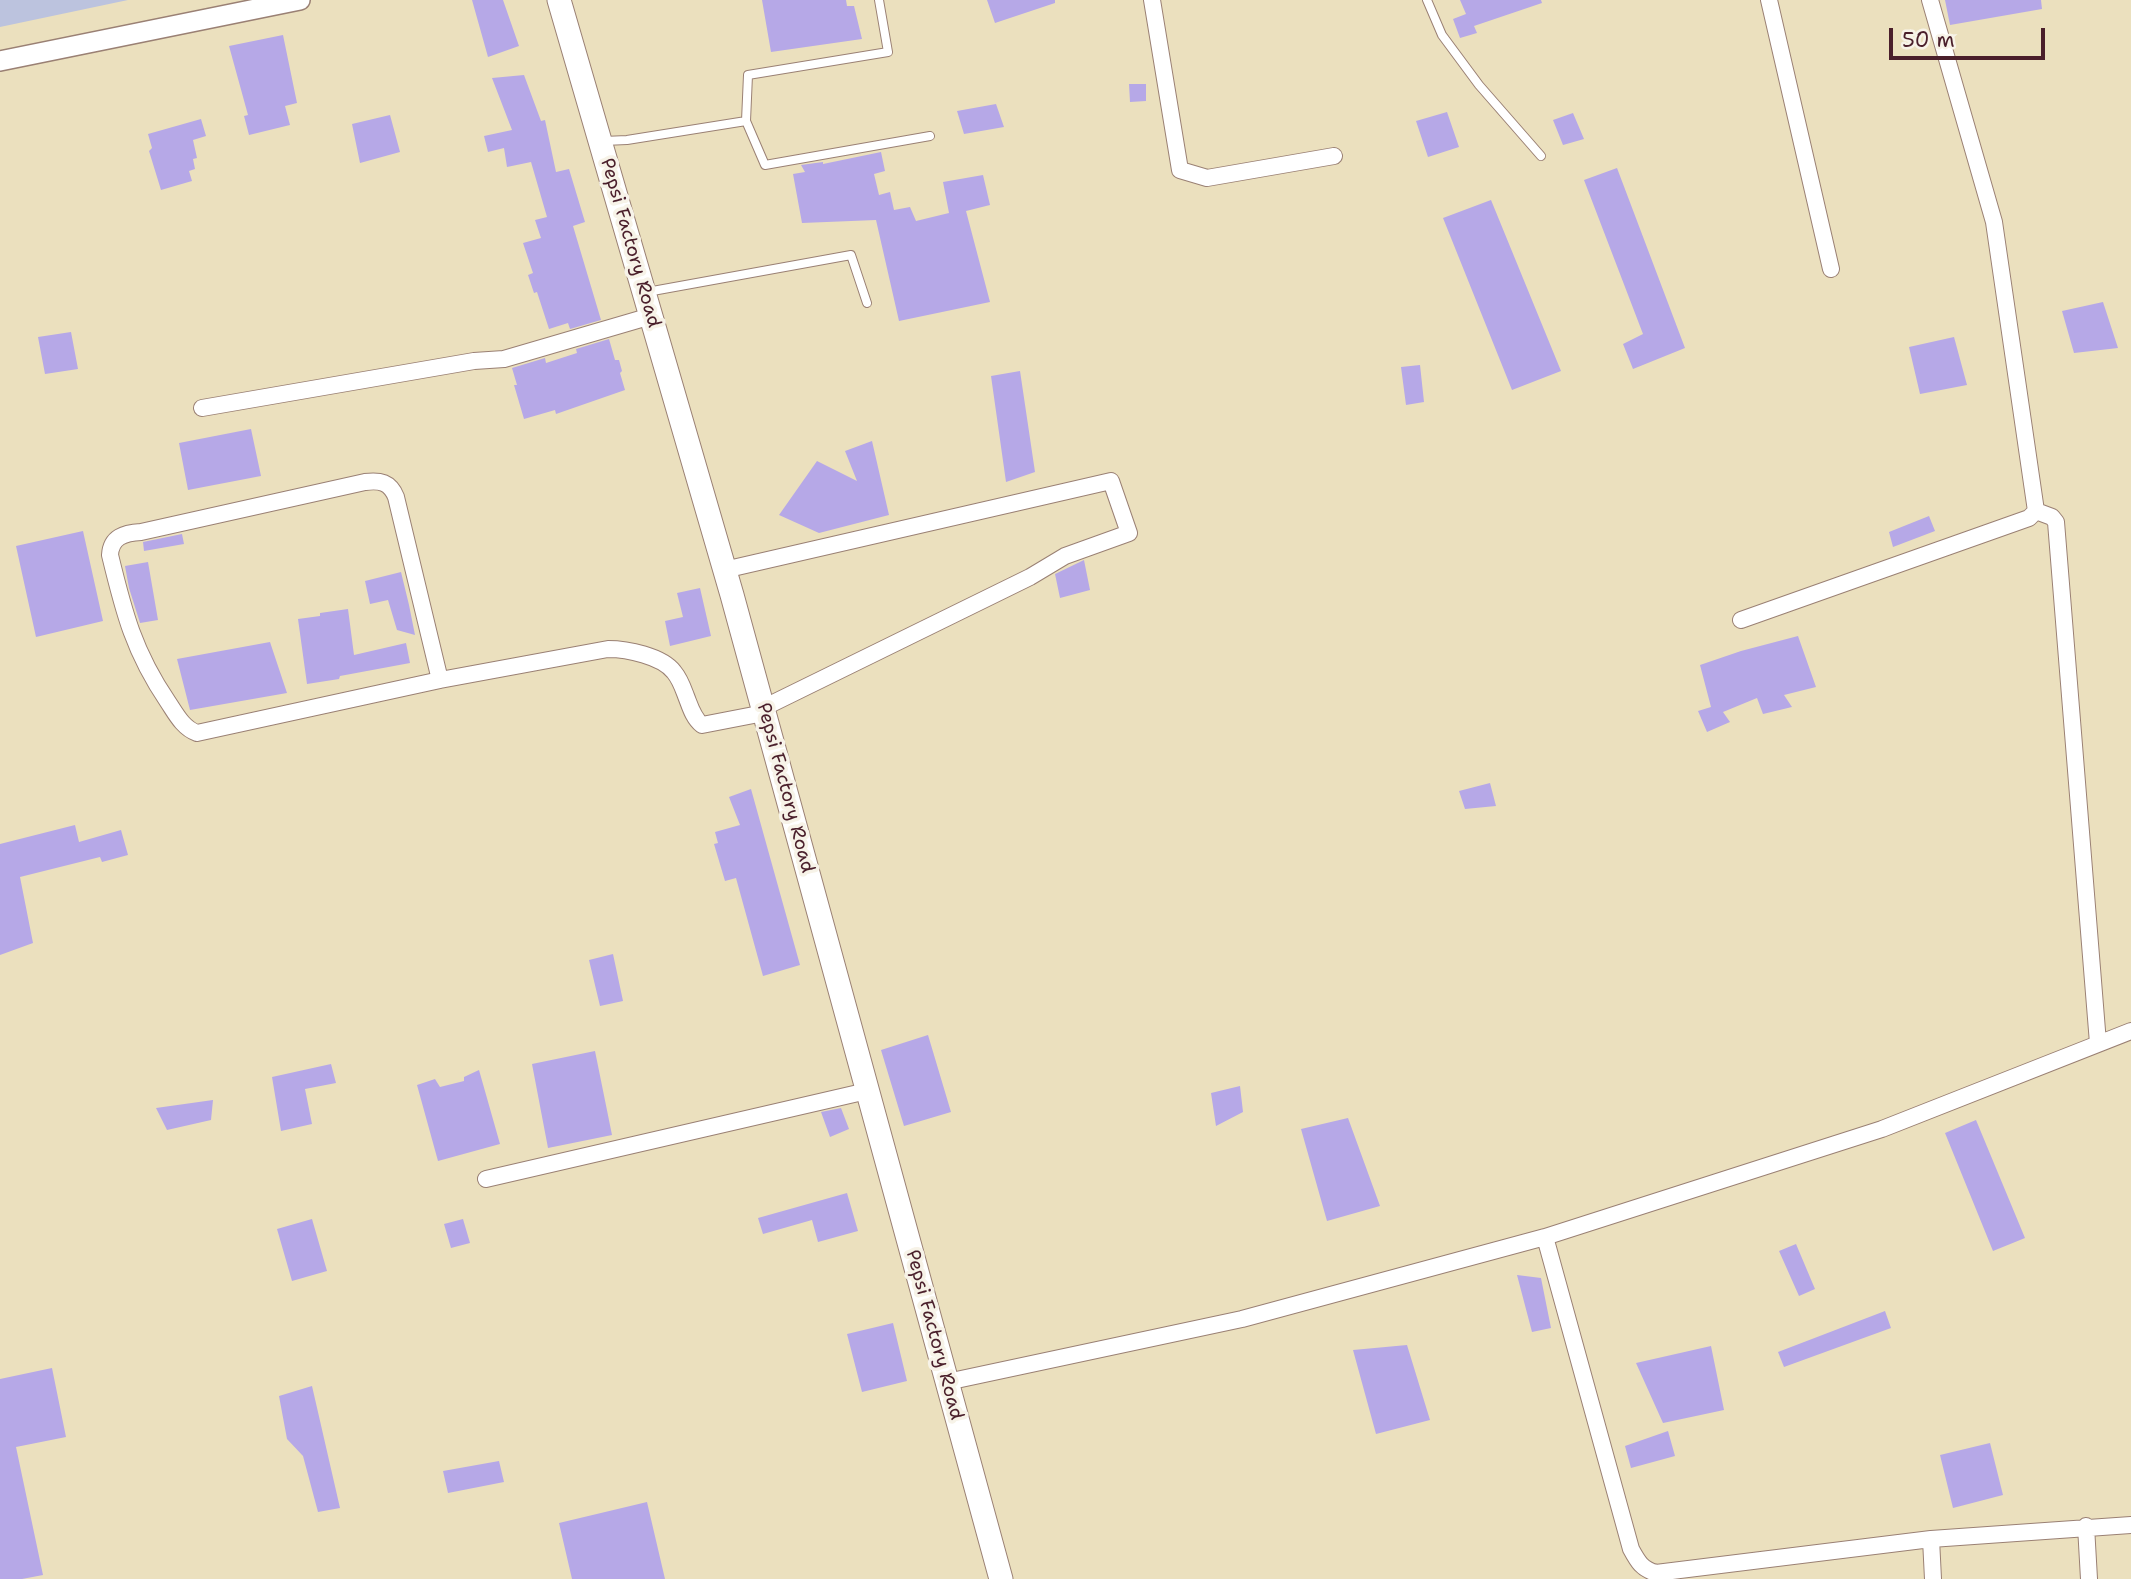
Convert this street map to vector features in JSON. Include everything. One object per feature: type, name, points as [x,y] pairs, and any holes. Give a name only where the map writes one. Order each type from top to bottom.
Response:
[{"type":"main road","name":"Pepsi Factory Road","points":[[559,0],[724,570],[1001,1579]]},
{"type":"street","points":[[0,61],[300,0]]},
{"type":"street","points":[[1152,0],[1180,170],[1207,178],[1334,156]]},
{"type":"street","points":[[1769,0],[1831,269]]},
{"type":"street","points":[[1930,0],[1994,222],[2036,511]]},
{"type":"street","points":[[202,408],[474,361],[504,359],[651,316]]},
{"type":"street","points":[[440,680],[396,497],[387,483],[377,480],[365,482],[127,533],[113,542],[110,548],[125,617],[134,643],[152,679],[191,731],[205,732],[440,680],[608,649],[625,649],[667,665],[673,670],[696,719],[702,725],[763,710],[1030,577],[1065,556],[1129,533],[1111,481],[724,570]]},
{"type":"street","points":[[1741,620],[2029,518],[2036,511]]},
{"type":"street","points":[[2036,511],[2052,517],[2056,522],[2098,1043]]},
{"type":"street","points":[[947,1382],[1242,1319],[1545,1237],[1882,1129],[2131,1031]]},
{"type":"street","points":[[486,1179],[867,1091]]},
{"type":"street","points":[[1545,1237],[1630,1549],[1645,1570],[1656,1573],[1931,1539],[2086,1526],[2131,1525]]},
{"type":"street","points":[[2086,1526],[2089,1579]]},
{"type":"street","points":[[1931,1539],[1933,1579]]},
{"type":"lane","points":[[878,0],[888,52],[748,75],[746,121],[765,165],[930,136]]},
{"type":"lane","points":[[1427,0],[1442,35],[1479,85],[1541,156]]},
{"type":"lane","points":[[601,141],[627,140],[746,121]]},
{"type":"lane","points":[[645,292],[851,255],[867,303]]},
{"type":"shaded area","points":[[0,0],[128,0],[0,27]]},
{"type":"building","points":[[472,0],[503,0],[519,46],[488,57]]},
{"type":"building","points":[[762,0],[846,0],[847,6],[854,6],[862,39],[771,52]]},
{"type":"building","points":[[987,0],[1055,0],[1055,3],[995,23]]},
{"type":"building","points":[[1460,0],[1541,0],[1542,3],[1474,26],[1477,33],[1460,38],[1453,19],[1466,14]]},
{"type":"building","points":[[1945,0],[2041,0],[2042,9],[1950,25]]},
{"type":"building","points":[[283,35],[297,103],[285,106],[290,125],[249,135],[244,116],[248,115],[229,46]]},
{"type":"building","points":[[524,75],[541,121],[545,120],[556,172],[569,169],[585,222],[573,226],[601,320],[570,329],[568,323],[549,329],[537,292],[534,293],[528,275],[533,273],[523,243],[541,238],[535,220],[547,217],[531,162],[507,167],[504,148],[488,152],[484,136],[512,130],[492,78]]},
{"type":"building","points":[[1129,84],[1146,84],[1146,101],[1130,102]]},
{"type":"building","points":[[996,104],[1004,127],[964,134],[957,111]]},
{"type":"building","points":[[1447,112],[1459,147],[1428,157],[1416,121]]},
{"type":"building","points":[[1573,113],[1584,139],[1563,145],[1553,120]]},
{"type":"building","points":[[390,115],[400,152],[360,163],[352,124]]},
{"type":"building","points":[[201,119],[206,136],[193,140],[197,158],[193,159],[195,169],[189,171],[192,181],[161,190],[149,151],[152,148],[148,134]]},
{"type":"building","points":[[881,152],[885,171],[874,174],[879,195],[890,192],[894,210],[910,207],[916,221],[949,213],[943,182],[983,175],[990,205],[966,211],[990,302],[899,321],[876,220],[802,223],[793,174],[805,172],[801,165],[823,164]]},
{"type":"building","points":[[1617,168],[1685,348],[1633,369],[1623,344],[1643,334],[1584,180]]},
{"type":"building","points":[[1491,200],[1561,371],[1512,390],[1443,218]]},
{"type":"building","points":[[2103,302],[2118,348],[2074,353],[2062,311]]},
{"type":"building","points":[[71,332],[78,369],[45,374],[38,337]]},
{"type":"building","points":[[1954,337],[1967,385],[1920,394],[1909,347]]},
{"type":"building","points":[[609,339],[615,360],[619,360],[625,390],[556,414],[555,410],[524,419],[512,368],[545,358],[546,363],[577,353],[576,349]]},
{"type":"building","points":[[1420,365],[1424,402],[1406,405],[1401,367]]},
{"type":"building","points":[[1020,371],[1035,472],[1006,482],[991,376]]},
{"type":"building","points":[[251,429],[261,476],[188,490],[179,443]]},
{"type":"building","points":[[872,441],[889,515],[819,533],[779,515],[817,461],[857,481],[845,451]]},
{"type":"building","points":[[1929,516],[1935,531],[1893,547],[1889,532]]},
{"type":"building","points":[[83,531],[103,621],[36,637],[16,546]]},
{"type":"building","points":[[182,534],[184,544],[144,551],[143,542]]},
{"type":"building","points":[[1084,560],[1090,590],[1060,598],[1055,574]]},
{"type":"building","points":[[148,562],[158,620],[140,623],[125,566]]},
{"type":"building","points":[[401,572],[415,635],[397,630],[388,600],[370,604],[365,581]]},
{"type":"building","points":[[700,588],[711,636],[670,646],[665,621],[683,617],[677,593]]},
{"type":"building","points":[[348,609],[354,655],[406,643],[410,663],[307,684],[298,619]]},
{"type":"building","points":[[1798,636],[1816,687],[1784,695],[1792,707],[1763,714],[1757,698],[1723,712],[1730,722],[1707,732],[1698,711],[1711,707],[1700,665]]},
{"type":"building","points":[[270,642],[287,693],[190,710],[177,659]]},
{"type":"building","points":[[1490,783],[1496,806],[1465,809],[1459,791]]},
{"type":"building","points":[[751,789],[800,965],[763,976],[736,878],[725,881],[714,844],[718,843],[715,832],[740,825],[729,797]]},
{"type":"building","points":[[75,825],[79,842],[121,830],[128,855],[102,862],[100,857],[20,877],[33,943],[0,955],[0,844]]},
{"type":"building","points":[[613,954],[623,1001],[600,1006],[589,960]]},
{"type":"building","points":[[928,1035],[951,1112],[904,1126],[881,1050]]},
{"type":"building","points":[[595,1051],[612,1135],[548,1148],[532,1064]]},
{"type":"building","points":[[331,1064],[336,1083],[305,1089],[312,1124],[281,1131],[272,1077]]},
{"type":"building","points":[[479,1070],[500,1144],[438,1161],[417,1085],[435,1079],[440,1087],[464,1081],[464,1077]]},
{"type":"building","points":[[1240,1086],[1243,1112],[1216,1126],[1211,1093]]},
{"type":"building","points":[[213,1100],[211,1120],[167,1130],[156,1108]]},
{"type":"building","points":[[841,1108],[849,1129],[830,1137],[821,1112]]},
{"type":"building","points":[[1348,1118],[1380,1206],[1327,1221],[1301,1129]]},
{"type":"building","points":[[1976,1120],[2025,1238],[1993,1251],[1945,1133]]},
{"type":"building","points":[[847,1193],[858,1231],[818,1242],[812,1220],[763,1234],[758,1218]]},
{"type":"building","points":[[312,1219],[327,1271],[292,1281],[277,1229]]},
{"type":"building","points":[[463,1219],[470,1243],[451,1248],[444,1224]]},
{"type":"building","points":[[1796,1244],[1815,1289],[1799,1296],[1779,1251]]},
{"type":"building","points":[[1517,1275],[1541,1278],[1551,1328],[1532,1332]]},
{"type":"building","points":[[1885,1311],[1891,1328],[1784,1367],[1778,1352]]},
{"type":"building","points":[[893,1323],[907,1381],[862,1392],[847,1334]]},
{"type":"building","points":[[1407,1345],[1430,1420],[1376,1434],[1353,1350]]},
{"type":"building","points":[[1711,1346],[1724,1410],[1663,1423],[1636,1363]]},
{"type":"building","points":[[52,1368],[66,1437],[16,1447],[43,1575],[0,1579],[0,1379]]},
{"type":"building","points":[[312,1386],[340,1508],[318,1512],[303,1456],[287,1439],[279,1396]]},
{"type":"building","points":[[1668,1431],[1675,1456],[1631,1468],[1625,1446]]},
{"type":"building","points":[[1990,1443],[2003,1495],[1953,1508],[1940,1455]]},
{"type":"building","points":[[499,1461],[504,1482],[448,1493],[443,1471]]},
{"type":"building","points":[[647,1502],[665,1579],[572,1579],[559,1523]]}]
